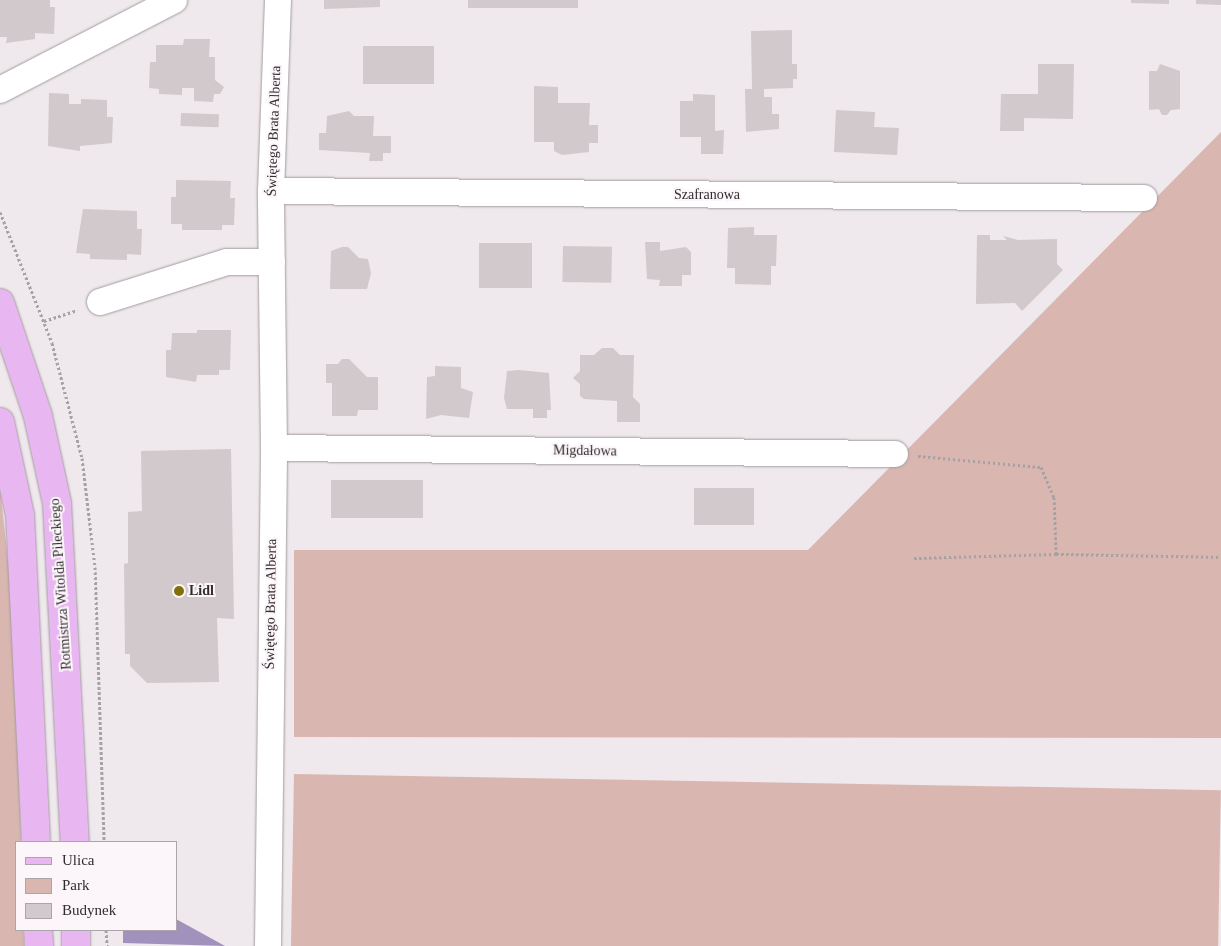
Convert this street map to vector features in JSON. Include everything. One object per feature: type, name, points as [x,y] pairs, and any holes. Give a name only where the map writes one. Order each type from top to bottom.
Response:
[{"type":"main road","name":"Rotmistrza Witolda Pileckiego","points":[[0,303],[38,416],[57,503],[75,841]]},
{"type":"main road","points":[[0,422],[20,515],[36,841]]},
{"type":"main road","points":[[38,931],[39,946]]},
{"type":"main road","points":[[76,931],[76,946]]},
{"type":"street","points":[[0,90],[174,0]]},
{"type":"street","name":"Świętego Brata Alberta","points":[[268,946],[274,448],[271,192],[278,0]]},
{"type":"street","name":"Szafranowa","points":[[271,192],[1144,198]]},
{"type":"street","points":[[100,302],[227,262],[272,262]]},
{"type":"street","name":"Migdałowa","points":[[274,448],[895,454]]},
{"type":"path","points":[[44,321],[100,302]]},
{"type":"path","points":[[895,454],[1041,467],[1054,497],[1056,554]]},
{"type":"path","points":[[914,558],[1056,554],[1221,557]]},
{"type":"path","points":[[106,931],[107,946]]},
{"type":"green space","points":[[1221,132],[1221,738],[294,737],[294,550],[808,550]]},
{"type":"green space","points":[[0,488],[14,616],[21,841],[15,841],[15,931],[23,931],[24,946],[0,946]]},
{"type":"green space","points":[[294,774],[1221,790],[1218,946],[291,946]]},
{"type":"shaded area","points":[[178,920],[225,946],[123,943],[123,931],[178,931]]},
{"type":"building","points":[[0,0],[50,0],[50,7],[55,7],[54,34],[35,33],[35,39],[6,43],[7,37],[0,37]]},
{"type":"building","points":[[324,0],[380,0],[380,7],[324,9]]},
{"type":"building","points":[[468,0],[578,0],[578,8],[468,8]]},
{"type":"building","points":[[1131,0],[1169,0],[1169,4],[1131,3]]},
{"type":"building","points":[[1196,0],[1221,0],[1221,5],[1196,4]]},
{"type":"building","points":[[792,30],[792,64],[797,64],[797,79],[793,79],[793,88],[764,89],[764,97],[772,97],[772,114],[779,114],[779,129],[746,132],[745,89],[752,89],[751,31]]},
{"type":"building","points":[[184,39],[210,39],[209,57],[215,57],[215,80],[224,87],[220,94],[214,94],[213,102],[194,101],[194,88],[182,88],[182,95],[159,94],[159,89],[149,88],[150,62],[156,62],[156,45],[183,45]]},
{"type":"building","points":[[363,46],[434,46],[434,84],[363,84]]},
{"type":"building","points":[[1038,64],[1074,64],[1073,119],[1024,118],[1024,131],[1000,131],[1001,94],[1038,94]]},
{"type":"building","points":[[1160,64],[1180,71],[1180,109],[1171,110],[1167,115],[1162,115],[1159,109],[1149,110],[1149,71],[1157,71]]},
{"type":"building","points":[[534,86],[558,87],[558,103],[590,103],[589,125],[598,125],[598,143],[589,143],[589,152],[562,155],[554,151],[554,142],[534,142]]},
{"type":"building","points":[[49,93],[69,94],[69,104],[81,104],[81,99],[107,100],[107,117],[113,117],[112,143],[80,146],[80,151],[48,146]]},
{"type":"building","points":[[693,94],[715,95],[715,131],[724,130],[723,154],[701,154],[701,137],[680,137],[680,101],[693,101]]},
{"type":"building","points":[[836,110],[875,112],[874,127],[899,128],[897,155],[834,152]]},
{"type":"building","points":[[349,111],[354,116],[374,116],[373,136],[391,136],[391,153],[383,153],[383,161],[369,161],[370,153],[319,150],[319,133],[326,133],[327,116]]},
{"type":"building","points":[[181,113],[219,114],[219,127],[181,126]]},
{"type":"building","points":[[176,180],[231,181],[230,198],[235,198],[234,225],[222,225],[222,230],[182,230],[182,224],[171,224],[171,197],[176,197]]},
{"type":"building","points":[[83,209],[137,211],[137,229],[142,229],[141,255],[127,254],[127,260],[90,259],[90,254],[76,253]]},
{"type":"building","points":[[754,227],[754,235],[777,235],[776,266],[771,266],[771,285],[735,284],[735,268],[727,268],[728,228]]},
{"type":"building","points":[[977,235],[990,235],[990,240],[1007,240],[1003,236],[1018,240],[1057,239],[1057,264],[1063,270],[1022,311],[1015,303],[976,304]]},
{"type":"building","points":[[645,242],[660,242],[660,251],[686,247],[691,252],[691,275],[682,275],[682,286],[659,286],[660,280],[647,279]]},
{"type":"building","points":[[479,243],[532,243],[532,288],[479,288]]},
{"type":"building","points":[[563,246],[612,247],[611,283],[562,282]]},
{"type":"building","points":[[348,247],[359,258],[368,259],[371,273],[367,289],[330,289],[331,251]]},
{"type":"building","points":[[197,330],[231,330],[230,370],[219,370],[219,375],[197,375],[196,382],[166,377],[166,350],[171,350],[172,333],[197,333]]},
{"type":"building","points":[[602,348],[613,348],[620,355],[634,355],[633,397],[640,404],[640,422],[617,422],[617,401],[584,399],[580,396],[580,384],[573,378],[580,371],[580,355],[594,355]]},
{"type":"building","points":[[342,359],[349,359],[367,377],[378,377],[378,410],[358,410],[357,416],[332,416],[332,383],[326,383],[326,364],[338,364]]},
{"type":"building","points":[[435,366],[461,367],[461,388],[473,392],[469,418],[441,415],[426,419],[427,377],[435,376]]},
{"type":"building","points":[[519,370],[549,373],[551,410],[547,410],[547,418],[533,418],[533,409],[507,409],[504,398],[507,371]]},
{"type":"building","name":"Lidl","points":[[231,449],[234,619],[217,618],[219,682],[147,683],[130,666],[130,654],[125,654],[124,564],[128,563],[128,512],[142,511],[141,451]]},
{"type":"building","points":[[331,480],[423,480],[423,518],[331,518]]},
{"type":"building","points":[[694,488],[754,488],[754,525],[694,525]]},
{"type":"place","name":"Lidl","points":[[179,591]]}]
